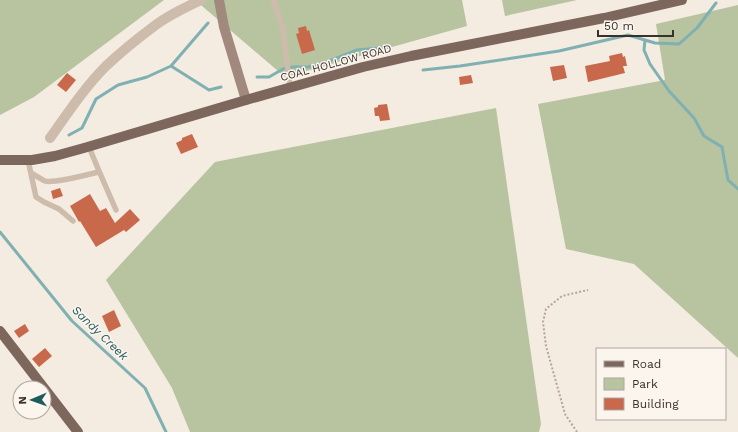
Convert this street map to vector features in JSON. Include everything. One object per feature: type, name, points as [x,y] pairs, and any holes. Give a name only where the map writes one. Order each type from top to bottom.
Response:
[{"type":"main road","name":"COAL HOLLOW ROAD","points":[[0,160],[28,160],[55,156],[363,67],[411,56],[604,18],[682,0]]},
{"type":"main road","points":[[0,331],[38,380]]},
{"type":"main road","points":[[52,398],[78,432]]},
{"type":"street","points":[[50,138],[78,99],[106,67],[153,26],[201,0]]},
{"type":"street","points":[[219,0],[224,27],[246,100]]},
{"type":"lane","points":[[273,0],[283,29],[290,87]]},
{"type":"lane","points":[[89,147],[116,210]]},
{"type":"lane","points":[[28,160],[36,197],[59,209],[73,221]]},
{"type":"lane","points":[[31,173],[45,181],[56,181],[99,172]]},
{"type":"path","points":[[577,432],[565,414],[546,346],[542,322],[546,309],[562,296],[588,290]]},
{"type":"green space","points":[[0,0],[164,0],[34,97],[0,115]]},
{"type":"green space","points":[[195,0],[462,0],[467,26],[285,77]]},
{"type":"green space","points":[[502,0],[577,0],[505,16]]},
{"type":"green space","points":[[738,5],[738,358],[634,264],[566,249],[538,104],[665,80],[656,24]]},
{"type":"green space","points":[[496,108],[541,424],[539,432],[190,432],[172,388],[106,280],[215,162]]},
{"type":"building","points":[[306,26],[307,31],[309,30],[315,50],[302,54],[296,34],[299,33],[298,28]]},
{"type":"building","points":[[622,53],[623,57],[625,56],[627,66],[623,66],[625,73],[588,82],[585,66],[610,61],[609,56]]},
{"type":"building","points":[[564,65],[567,78],[553,81],[550,67]]},
{"type":"building","points":[[67,73],[76,80],[66,92],[57,85]]},
{"type":"building","points":[[471,75],[473,83],[460,85],[459,77]]},
{"type":"building","points":[[387,104],[390,120],[380,121],[379,116],[375,116],[374,108],[378,107],[378,105]]},
{"type":"building","points":[[192,134],[198,147],[181,154],[176,143],[182,140],[182,138]]},
{"type":"building","points":[[60,188],[63,196],[53,199],[51,191]]},
{"type":"building","points":[[90,194],[100,211],[106,208],[115,223],[130,209],[140,220],[126,232],[124,230],[96,247],[70,206]]},
{"type":"building","points":[[114,310],[121,326],[109,332],[102,316]]},
{"type":"building","points":[[25,324],[29,331],[19,338],[14,331]]},
{"type":"building","points":[[45,348],[52,356],[39,367],[32,359]]},
{"type":"waterway","points":[[423,70],[559,51],[628,35],[655,43],[679,44],[697,28],[716,3]]},
{"type":"waterway","points":[[69,135],[82,128],[96,99],[118,85],[147,77],[171,66],[208,23]]},
{"type":"waterway","points":[[645,40],[644,50],[650,64],[669,91],[694,118],[704,136],[722,147],[728,180],[738,189]]},
{"type":"waterway","points":[[257,77],[269,77],[283,69],[308,67],[327,62],[357,50],[390,47]]},
{"type":"waterway","points":[[171,66],[209,90],[221,87]]},
{"type":"waterway","name":"Sandy Creek","points":[[0,232],[72,321],[145,388],[166,432]]}]
